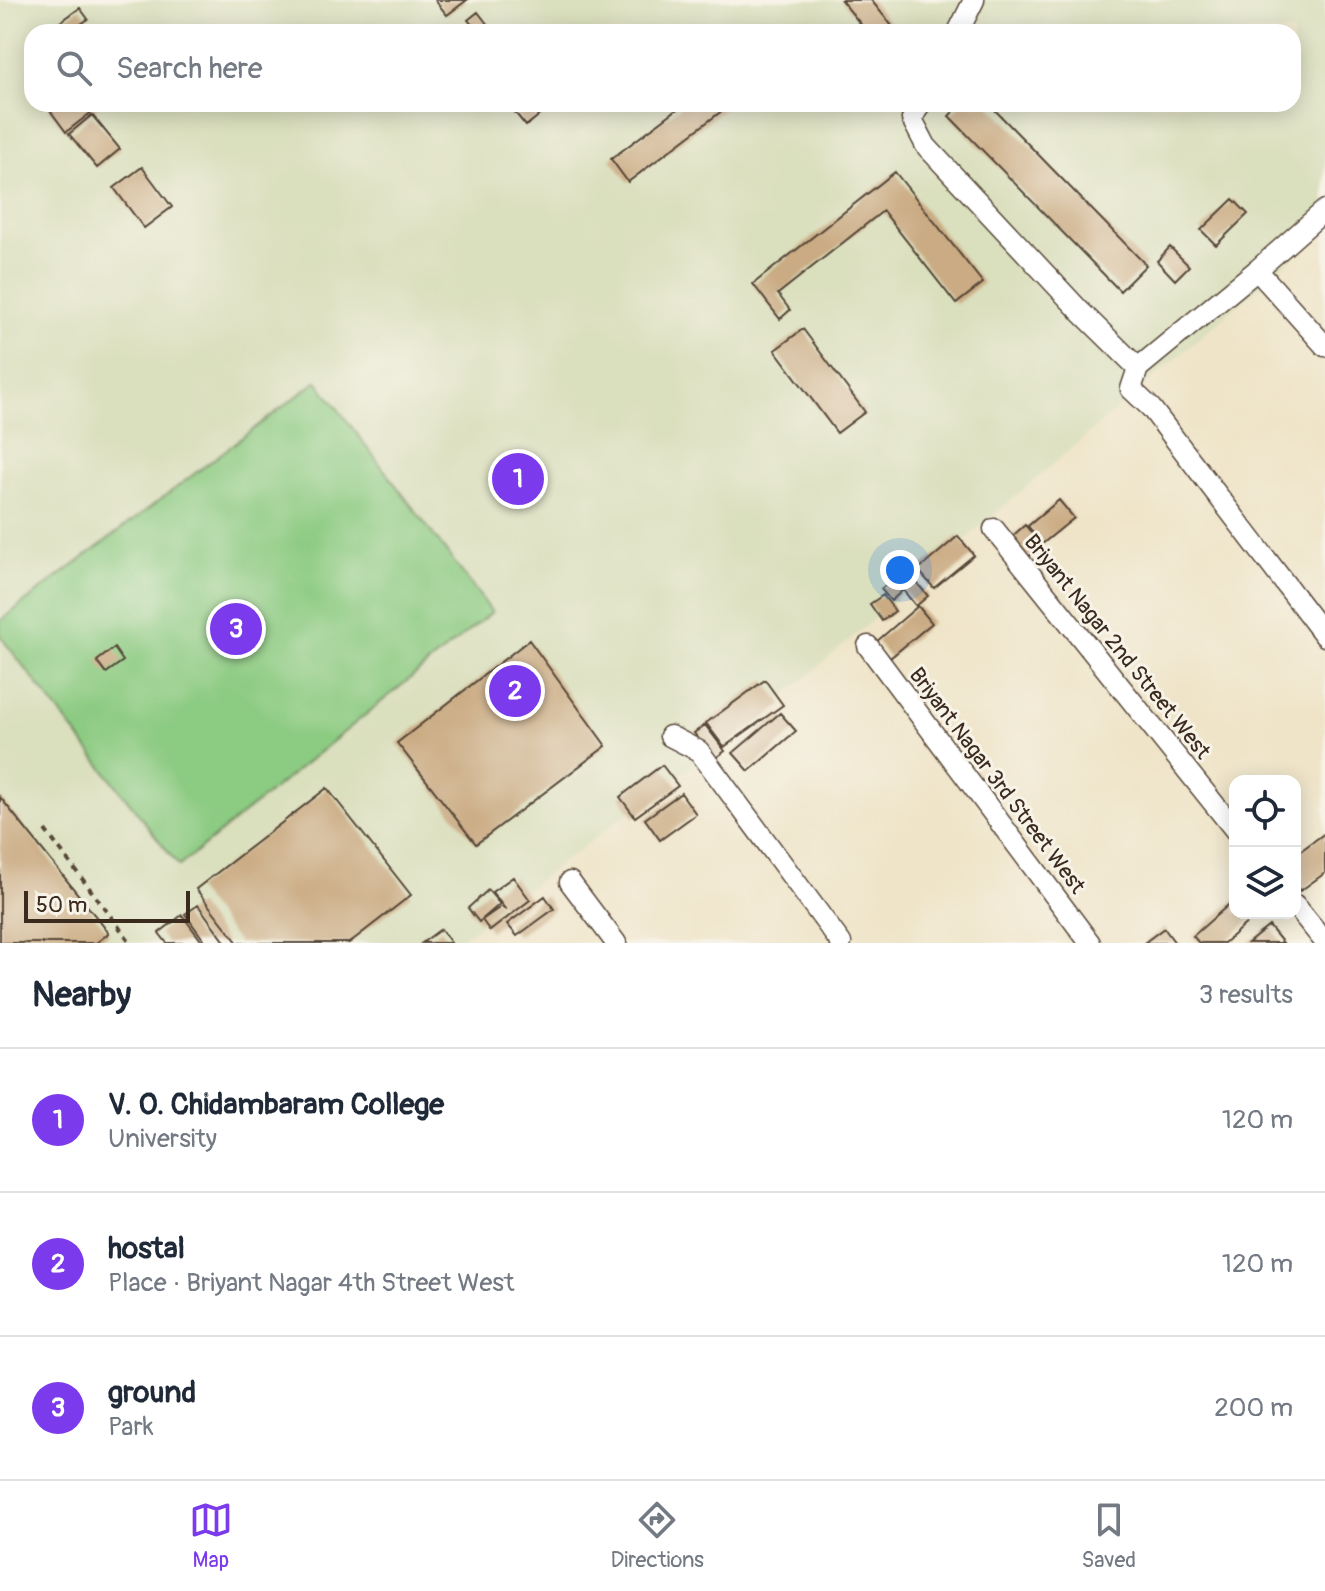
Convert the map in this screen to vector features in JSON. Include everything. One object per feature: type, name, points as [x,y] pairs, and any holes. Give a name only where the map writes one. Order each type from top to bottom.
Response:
[{"type":"street","points":[[962,24],[974,0]]},
{"type":"street","points":[[916,112],[912,119],[926,146],[1081,312],[1138,368]]},
{"type":"street","points":[[1325,210],[1138,368],[1131,389],[1151,408],[1325,636]]},
{"type":"street","points":[[1257,270],[1325,346]]},
{"type":"street","name":"Briyant Nagar 2nd Street West","points":[[994,529],[1229,823]]},
{"type":"street","name":"Briyant Nagar 3rd Street West","points":[[868,646],[1090,943]]},
{"type":"street","points":[[670,736],[699,751],[841,943]]},
{"type":"street","points":[[570,882],[616,943]]},
{"type":"street","points":[[1301,912],[1325,942]]},
{"type":"path","points":[[45,830],[131,943]]},
{"type":"shaded area","points":[[0,0],[1325,0],[1325,221],[1291,259],[782,698],[455,943],[0,943]]},
{"type":"green space","points":[[317,381],[492,612],[179,866],[0,636],[0,621]]},
{"type":"building","points":[[435,0],[467,0],[447,15]]},
{"type":"building","points":[[841,0],[871,0],[890,24],[860,24]]},
{"type":"building","points":[[80,8],[88,19],[81,24],[57,24]]},
{"type":"building","points":[[478,12],[487,24],[471,24],[468,20]]},
{"type":"building","points":[[51,112],[92,112],[66,132]]},
{"type":"building","points":[[515,112],[543,112],[526,126]]},
{"type":"building","points":[[673,112],[720,112],[628,182],[611,159]]},
{"type":"building","points":[[953,112],[997,112],[1146,265],[1120,291],[949,116]]},
{"type":"building","points":[[92,115],[120,149],[97,168],[69,134]]},
{"type":"building","points":[[142,167],[172,207],[144,228],[114,188]]},
{"type":"building","points":[[895,172],[983,283],[956,304],[883,211],[778,294],[790,310],[780,319],[753,284]]},
{"type":"building","points":[[1233,199],[1248,214],[1216,245],[1201,230]]},
{"type":"building","points":[[1170,247],[1189,266],[1175,280],[1157,261]]},
{"type":"building","points":[[803,329],[865,412],[837,433],[775,350]]},
{"type":"building","points":[[1059,500],[1074,518],[1042,544],[1028,526]]},
{"type":"building","points":[[1025,525],[1042,545],[1025,560],[1008,540]]},
{"type":"building","points":[[958,536],[974,555],[934,588],[918,570]]},
{"type":"building","points":[[905,569],[928,596],[916,606],[903,590],[891,601],[881,589]]},
{"type":"building","points":[[883,595],[895,611],[882,621],[870,604]]},
{"type":"building","points":[[918,606],[932,623],[890,658],[876,642]]},
{"type":"building","points":[[529,640],[606,746],[476,844],[397,743]]},
{"type":"building","points":[[114,648],[123,661],[106,673],[97,661]]},
{"type":"building","points":[[765,680],[783,705],[724,747],[706,723]]},
{"type":"building","points":[[780,713],[796,731],[749,771],[733,753]]},
{"type":"building","points":[[705,725],[725,751],[714,759],[694,733]]},
{"type":"building","points":[[662,765],[678,786],[635,817],[620,797]]},
{"type":"building","points":[[327,788],[411,895],[349,943],[238,943],[196,889]]},
{"type":"building","points":[[681,793],[696,814],[660,840],[645,819]]},
{"type":"building","points":[[0,797],[109,933],[96,943],[0,943]]},
{"type":"building","points":[[1325,833],[1325,873],[1301,890],[1301,851]]},
{"type":"building","points":[[513,877],[530,900],[490,931],[482,920],[502,906],[506,910],[492,892]]},
{"type":"building","points":[[488,890],[500,904],[479,922],[468,908]]},
{"type":"building","points":[[545,896],[554,909],[517,936],[507,924]]},
{"type":"building","points":[[1229,904],[1229,919],[1251,919],[1224,943],[1199,943],[1193,936]]},
{"type":"building","points":[[198,905],[226,943],[206,943],[185,914]]},
{"type":"building","points":[[182,915],[203,943],[167,943],[159,933]]},
{"type":"building","points":[[1269,926],[1283,943],[1248,943]]},
{"type":"building","points":[[1164,928],[1175,943],[1144,943]]},
{"type":"building","points":[[441,929],[451,943],[422,943]]},
{"type":"place","name":"V. O. Chidambaram College","points":[[518,479]]},
{"type":"place","name":"ground","points":[[236,629]]},
{"type":"place","name":"hostal","points":[[515,691]]}]
